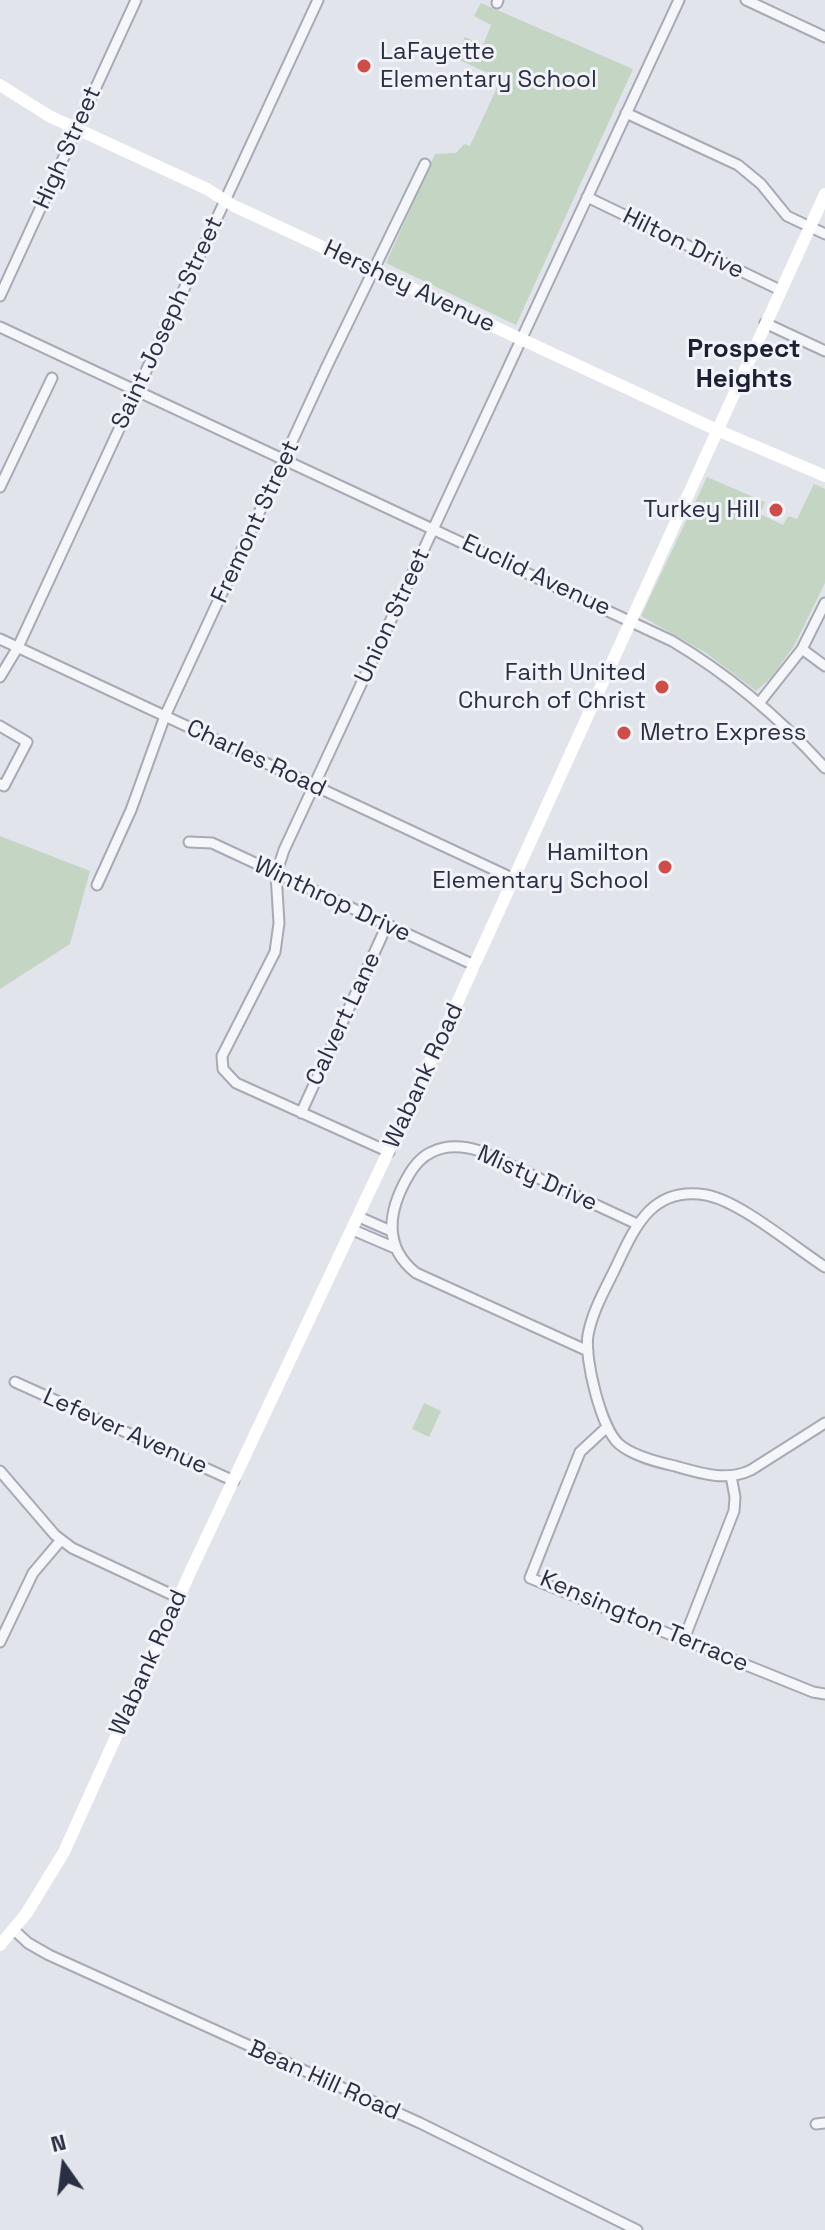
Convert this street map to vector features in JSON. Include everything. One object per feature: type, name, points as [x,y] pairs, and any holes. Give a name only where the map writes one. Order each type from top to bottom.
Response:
[{"type":"street","name":"High Street","points":[[0,296],[136,0]]},
{"type":"street","name":"Saint Joseph Street","points":[[0,677],[18,647],[318,0]]},
{"type":"street","name":"Union Street","points":[[389,1152],[236,1083],[227,1076],[222,1062],[224,1050],[275,952],[279,923],[276,874],[314,786],[679,0]]},
{"type":"street","points":[[746,0],[825,37]]},
{"type":"street","name":"Hershey Avenue","points":[[0,85],[37,110],[373,271],[717,430],[825,476]]},
{"type":"street","points":[[626,113],[738,165],[761,184],[787,216],[825,234]]},
{"type":"street","name":"Fremont Street","points":[[97,885],[126,822],[165,716],[425,164]]},
{"type":"street","name":"Wabank Road","points":[[0,1945],[14,1930],[64,1852],[179,1598],[389,1152],[825,194]]},
{"type":"street","name":"Hilton Drive","points":[[587,197],[780,290]]},
{"type":"street","points":[[765,323],[825,351]]},
{"type":"street","name":"Euclid Avenue","points":[[0,327],[631,620],[706,662],[760,702],[794,733],[825,768]]},
{"type":"street","points":[[0,487],[52,378]]},
{"type":"street","points":[[760,702],[802,649],[825,603]]},
{"type":"street","name":"Charles Road","points":[[0,639],[512,878]]},
{"type":"street","points":[[802,649],[825,666]]},
{"type":"street","points":[[0,726],[27,742],[4,786],[0,784]]},
{"type":"street","name":"Winthrop Drive","points":[[189,842],[212,843],[474,965]]},
{"type":"street","name":"Calvert Lane","points":[[301,1113],[387,925]]},
{"type":"street","name":"Misty Drive","points":[[391,1231],[392,1210],[415,1164],[429,1153],[458,1146],[480,1151],[637,1224]]},
{"type":"street","points":[[825,1267],[722,1200],[705,1194],[686,1194],[666,1199],[647,1212],[637,1224],[598,1303],[587,1337],[600,1412],[606,1428],[620,1445],[643,1456],[713,1475],[731,1476],[751,1470],[825,1423]]},
{"type":"street","points":[[356,1223],[391,1231],[395,1248]]},
{"type":"street","points":[[356,1223],[395,1248],[410,1268],[427,1279],[588,1351]]},
{"type":"street","name":"Lefever Avenue","points":[[15,1382],[234,1481]]},
{"type":"street","name":"Kensington Terrace","points":[[606,1428],[580,1452],[530,1578],[813,1692],[825,1694]]},
{"type":"street","points":[[0,1471],[61,1540],[91,1559],[179,1598]]},
{"type":"street","points":[[684,1639],[734,1511],[731,1476]]},
{"type":"street","points":[[0,1642],[33,1573],[61,1540]]},
{"type":"street","name":"Bean Hill Road","points":[[14,1930],[28,1943],[49,1955],[420,2123],[637,2230]]},
{"type":"green space","points":[[481,3],[633,69],[516,325],[386,263],[435,154],[456,153],[464,144],[470,146],[501,79],[455,58],[465,37],[483,45],[491,25],[474,16]]},
{"type":"green space","points":[[707,477],[765,502],[760,514],[783,525],[788,516],[797,519],[814,484],[825,489],[825,583],[794,646],[771,678],[756,691],[706,653],[641,616]]},
{"type":"green space","points":[[0,836],[90,871],[70,944],[0,989]]},
{"type":"green space","points":[[424,1403],[441,1411],[429,1437],[412,1429]]},
{"type":"place","name":"LaFayette Elementary School","points":[[364,66]]},
{"type":"place","name":"Turkey Hill","points":[[776,510]]},
{"type":"place","name":"Faith United Church of Christ","points":[[662,687]]},
{"type":"place","name":"Metro Express","points":[[624,733]]},
{"type":"place","name":"Hamilton Elementary School","points":[[665,867]]},
{"type":"district","name":"Prospect Heights","points":[[744,365]]}]
